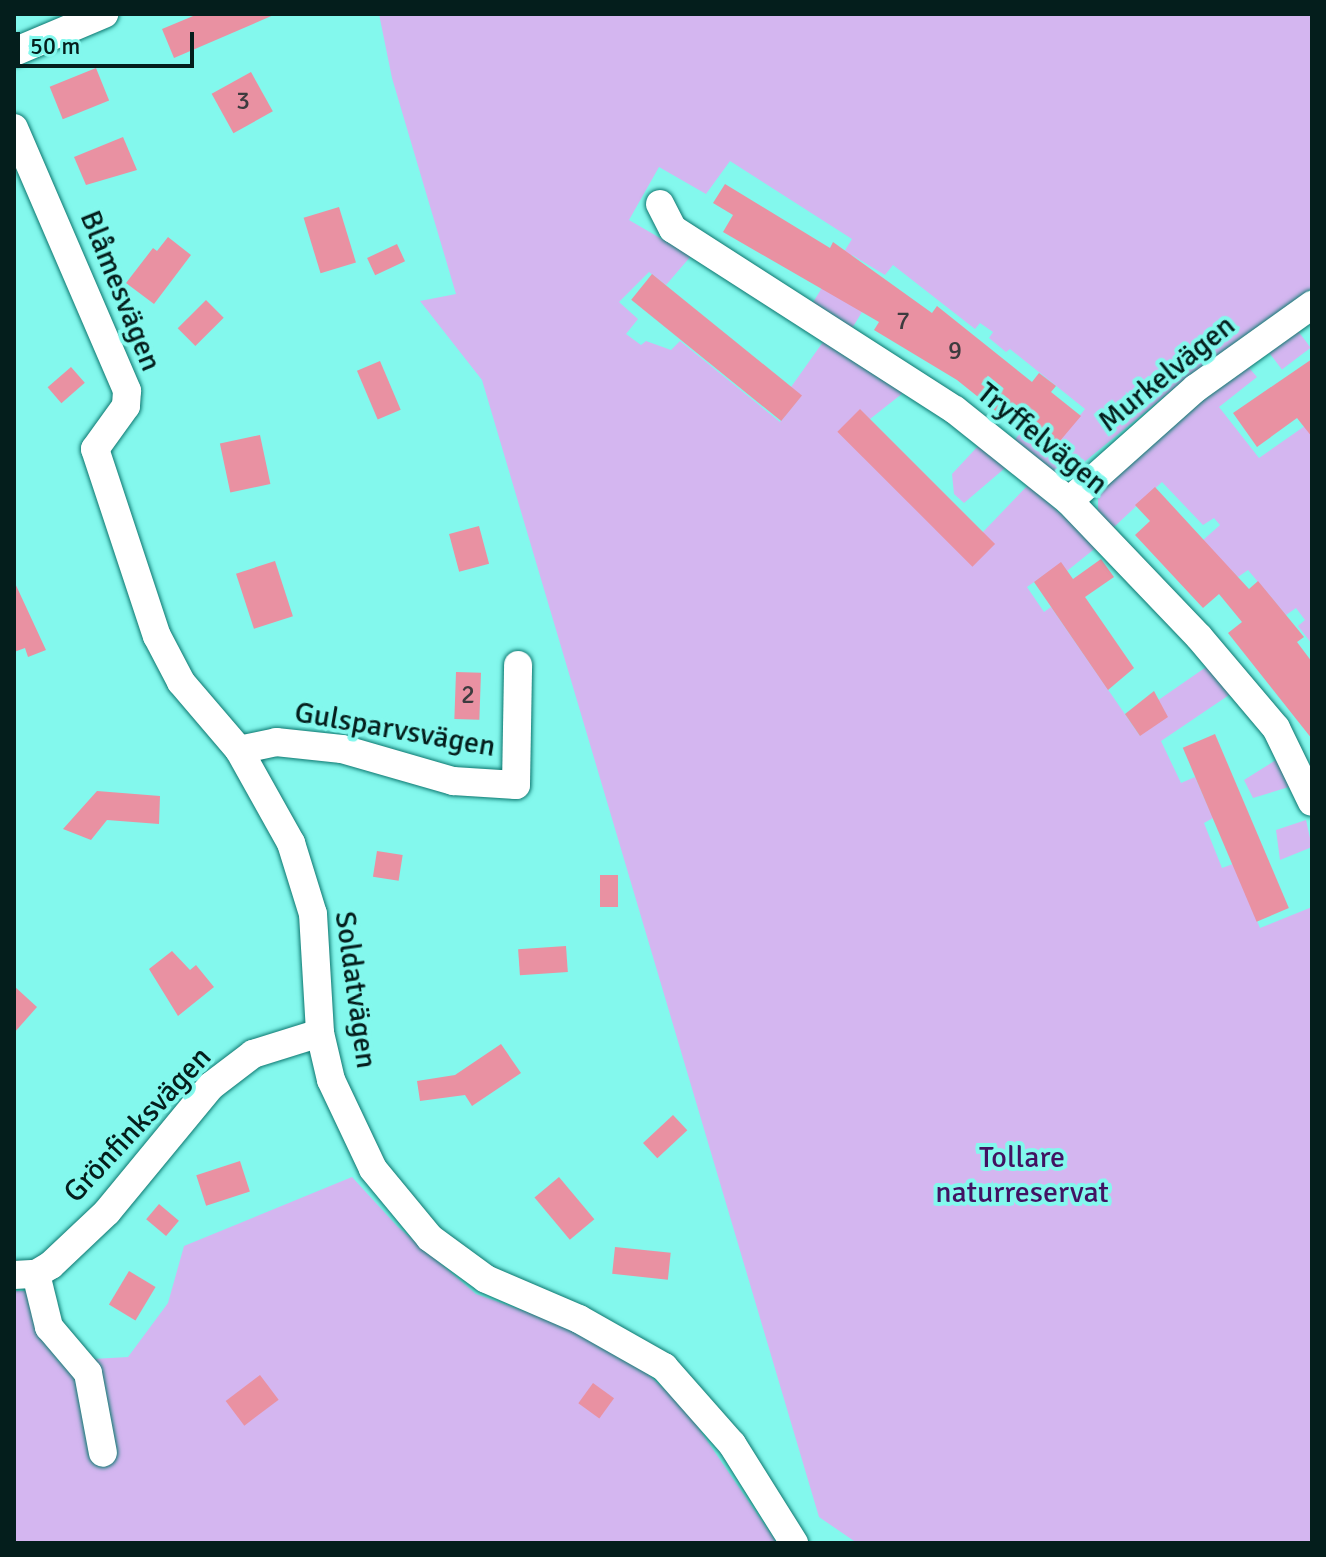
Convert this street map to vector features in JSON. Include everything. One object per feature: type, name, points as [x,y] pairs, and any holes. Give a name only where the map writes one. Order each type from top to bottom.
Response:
[{"type":"street","points":[[14,52],[104,14]]},
{"type":"street","name":"Blåmesvägen","points":[[14,128],[127,391],[126,406],[95,449],[103,476]]},
{"type":"street","name":"Tryffelvägen","points":[[660,204],[673,229],[955,410],[1069,501],[1179,615],[1276,728],[1312,802]]},
{"type":"street","name":"Murkelvägen","points":[[1069,501],[1166,412],[1312,305]]},
{"type":"street","name":"Soldatvägen","points":[[103,476],[167,660],[239,750],[291,843],[313,914],[320,1033],[331,1080],[354,1136],[373,1169],[430,1238],[486,1279],[579,1319],[664,1367],[732,1444],[794,1543]]},
{"type":"street","name":"Gulsparvsvägen","points":[[239,750],[276,742],[342,749],[453,781],[516,785],[518,665]]},
{"type":"street","name":"Grönfinksvägen","points":[[25,1274],[141,1175],[211,1086],[253,1054],[320,1033]]},
{"type":"street","points":[[25,1274],[49,1327],[88,1373],[103,1453]]},
{"type":"green space","name":"Tollare naturreservat","points":[[379,14],[1312,14],[1312,288],[1182,382],[1072,472],[1054,473],[1015,440],[1021,431],[1049,454],[1085,409],[1010,349],[1006,352],[989,338],[993,332],[980,323],[975,329],[893,265],[885,275],[852,255],[829,290],[862,312],[851,330],[812,304],[852,239],[730,161],[706,194],[659,167],[629,220],[691,256],[666,285],[649,272],[619,302],[638,319],[626,334],[641,345],[646,341],[671,350],[680,341],[780,422],[801,396],[791,387],[823,342],[903,393],[870,419],[860,410],[982,533],[1028,485],[1098,546],[1067,571],[1061,563],[1027,587],[1044,612],[1051,607],[1140,736],[1157,701],[1209,665],[1232,693],[1161,741],[1181,783],[1195,777],[1213,818],[1204,823],[1222,868],[1233,864],[1260,928],[1312,907],[1312,1543],[857,1543],[819,1517],[482,380],[420,301],[456,294],[392,78]]},
{"type":"green space","points":[[1295,327],[1311,348],[1282,369],[1266,349]]},
{"type":"green space","points":[[1244,362],[1257,377],[1219,407],[1259,458],[1312,421],[1312,644],[1298,626],[1305,620],[1296,608],[1286,615],[1248,570],[1238,577],[1202,541],[1220,525],[1214,518],[1203,525],[1162,482],[1113,528],[1098,512],[1098,492]]},
{"type":"green space","points":[[979,445],[1005,468],[964,503],[954,494],[952,474]]},
{"type":"green space","points":[[1279,758],[1292,786],[1253,798],[1244,780]]},
{"type":"green space","points":[[1306,820],[1312,847],[1280,860],[1276,830]]},
{"type":"green space","points":[[352,1177],[398,1227],[476,1294],[569,1327],[632,1360],[684,1407],[777,1543],[14,1543],[14,1291],[26,1291],[58,1361],[128,1357],[168,1303],[184,1246]]},
{"type":"building","points":[[198,14],[276,14],[174,58],[162,29]]},
{"type":"building","points":[[96,68],[109,100],[63,119],[50,87]]},
{"type":"building","points":[[251,72],[273,111],[233,133],[212,94]]},
{"type":"building","points":[[123,137],[137,170],[86,185],[74,157]]},
{"type":"building","points":[[725,184],[830,248],[833,242],[932,313],[937,306],[1032,382],[1039,373],[1056,386],[1051,392],[1081,416],[1049,454],[957,380],[874,330],[879,322],[723,232],[733,215],[713,203]]},
{"type":"building","points":[[339,207],[356,262],[321,273],[304,218]]},
{"type":"building","points":[[168,237],[191,255],[154,304],[126,283],[153,248],[157,251]]},
{"type":"building","points":[[397,244],[405,261],[375,275],[367,258]]},
{"type":"building","points":[[652,274],[802,395],[781,421],[631,300]]},
{"type":"building","points":[[206,300],[224,318],[195,346],[178,328]]},
{"type":"building","points":[[1312,359],[1312,437],[1297,418],[1257,447],[1233,413]]},
{"type":"building","points":[[380,361],[401,410],[378,420],[357,371]]},
{"type":"building","points":[[71,367],[85,383],[61,403],[48,387]]},
{"type":"building","points":[[860,409],[995,544],[972,567],[837,432]]},
{"type":"building","points":[[260,435],[270,484],[230,492],[220,444]]},
{"type":"building","points":[[1155,487],[1249,589],[1258,581],[1304,637],[1297,642],[1312,662],[1312,739],[1228,633],[1242,622],[1219,594],[1203,608],[1135,535],[1150,521],[1135,505]]},
{"type":"building","points":[[479,526],[489,564],[459,572],[449,534]]},
{"type":"building","points":[[1101,559],[1114,577],[1085,597],[1134,668],[1108,690],[1034,582],[1061,562],[1073,579]]},
{"type":"building","points":[[275,561],[293,616],[254,629],[236,574]]},
{"type":"building","points":[[14,581],[46,650],[28,657],[25,648],[14,652]]},
{"type":"building","points":[[456,672],[481,673],[479,720],[454,719]]},
{"type":"building","points":[[1154,691],[1168,717],[1140,736],[1125,714]]},
{"type":"building","points":[[1215,734],[1289,908],[1257,922],[1183,748]]},
{"type":"building","points":[[97,791],[160,796],[159,824],[107,820],[91,840],[63,829]]},
{"type":"building","points":[[377,851],[403,855],[399,881],[373,877]]},
{"type":"building","points":[[600,875],[618,875],[618,907],[600,907]]},
{"type":"building","points":[[566,946],[568,972],[520,975],[518,949]]},
{"type":"building","points":[[172,951],[190,970],[196,965],[214,987],[178,1016],[149,969]]},
{"type":"building","points":[[14,986],[37,1007],[14,1033]]},
{"type":"building","points":[[501,1044],[521,1073],[472,1106],[465,1095],[420,1101],[417,1081],[455,1075]]},
{"type":"building","points":[[673,1115],[687,1130],[657,1158],[643,1143]]},
{"type":"building","points":[[240,1161],[250,1191],[206,1206],[196,1175]]},
{"type":"building","points":[[559,1177],[594,1219],[570,1240],[534,1198]]},
{"type":"building","points":[[159,1204],[179,1221],[166,1236],[146,1219]]},
{"type":"building","points":[[615,1247],[671,1253],[668,1280],[612,1274]]},
{"type":"building","points":[[129,1271],[156,1287],[135,1320],[109,1304]]},
{"type":"building","points":[[260,1375],[279,1400],[244,1426],[226,1401]]},
{"type":"building","points":[[593,1383],[614,1398],[599,1419],[578,1403]]}]
